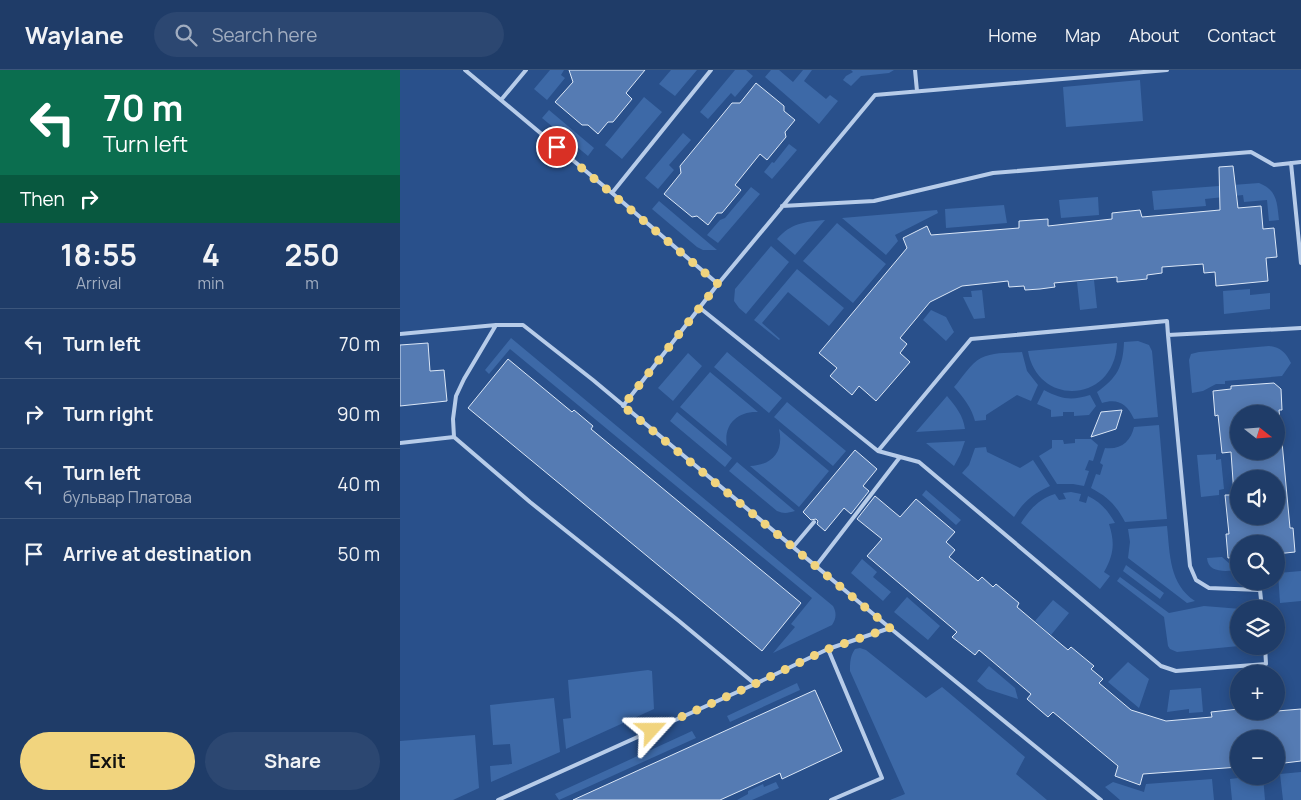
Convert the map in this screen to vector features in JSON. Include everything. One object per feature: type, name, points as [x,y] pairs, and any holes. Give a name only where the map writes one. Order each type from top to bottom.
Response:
[{"type":"lane","points":[[465,70],[718,284]]},
{"type":"lane","points":[[501,100],[526,70]]},
{"type":"lane","points":[[612,193],[711,70]]},
{"type":"lane","points":[[915,70],[917,91]]},
{"type":"lane","points":[[623,406],[718,284],[875,95],[1167,70]]},
{"type":"lane","points":[[782,206],[874,201],[993,173],[1251,152],[1274,165],[1301,162]]},
{"type":"lane","points":[[1292,163],[1301,263]]},
{"type":"lane","points":[[700,308],[878,450],[918,462],[1161,666],[1176,672],[1266,664],[1266,655]]},
{"type":"lane","points":[[878,450],[971,339],[1167,321],[1190,566],[1196,580],[1209,588],[1260,590],[1261,600]]},
{"type":"lane","points":[[496,325],[456,396],[453,419],[454,437],[530,502],[680,621],[755,684]]},
{"type":"lane","points":[[400,334],[496,325],[523,325],[593,380],[890,628],[1101,800]]},
{"type":"lane","points":[[1168,336],[1301,328]]},
{"type":"lane","points":[[400,443],[454,437]]},
{"type":"lane","points":[[816,566],[900,457]]},
{"type":"lane","points":[[793,547],[814,522]]},
{"type":"lane","points":[[498,800],[828,649],[890,628]]},
{"type":"lane","points":[[828,649],[882,778],[831,800]]},
{"type":"shaded area","points":[[550,70],[564,70],[561,75],[565,78],[547,100],[534,89]]},
{"type":"shaded area","points":[[671,70],[697,70],[675,96],[659,84]]},
{"type":"shaded area","points":[[735,70],[746,70],[753,76],[735,97],[731,93],[708,119],[700,112]]},
{"type":"shaded area","points":[[771,70],[779,70],[793,82],[803,70],[812,70],[804,81],[826,99],[830,95],[838,101],[819,124],[765,77]]},
{"type":"shaded area","points":[[851,70],[894,70],[889,73],[861,76],[851,86],[843,80],[853,72]]},
{"type":"shaded area","points":[[1140,80],[1143,121],[1066,127],[1063,87]]},
{"type":"shaded area","points":[[644,97],[662,112],[622,159],[605,145]]},
{"type":"shaded area","points":[[549,110],[594,148],[588,156],[542,118]]},
{"type":"shaded area","points":[[683,133],[691,140],[669,165],[674,170],[658,189],[645,178]]},
{"type":"shaded area","points":[[789,144],[797,150],[772,179],[764,172]]},
{"type":"shaded area","points":[[1259,183],[1273,193],[1277,202],[1279,220],[1269,221],[1267,200],[1244,202],[1243,195],[1205,199],[1206,206],[1154,210],[1152,191]]},
{"type":"shaded area","points":[[751,187],[760,194],[718,243],[707,235],[720,220],[725,218]]},
{"type":"shaded area","points":[[1098,197],[1099,215],[1061,218],[1059,200]]},
{"type":"shaded area","points":[[659,201],[717,250],[703,250],[697,247],[652,209]]},
{"type":"shaded area","points":[[1004,205],[1007,223],[946,228],[945,209]]},
{"type":"shaded area","points":[[937,210],[938,213],[895,235],[898,241],[886,255],[842,218]]},
{"type":"shaded area","points":[[825,220],[795,255],[777,239],[787,230],[798,224]]},
{"type":"shaded area","points":[[837,223],[886,264],[853,303],[803,261]]},
{"type":"shaded area","points":[[771,246],[789,262],[746,314],[734,301],[735,289]]},
{"type":"shaded area","points":[[797,269],[844,308],[829,326],[788,292],[762,323],[779,340],[754,320]]},
{"type":"shaded area","points":[[1094,280],[1097,308],[1080,310],[1077,282]]},
{"type":"shaded area","points":[[1250,289],[1250,295],[1270,293],[1270,309],[1224,314],[1223,291]]},
{"type":"shaded area","points":[[982,290],[985,318],[974,319],[963,297],[972,297],[971,291]]},
{"type":"shaded area","points":[[931,310],[946,317],[954,332],[946,341],[923,320]]},
{"type":"shaded area","points":[[511,338],[833,606],[836,616],[832,625],[773,653],[795,627],[791,624],[812,598],[510,349],[489,374],[485,370]]},
{"type":"shaded area","points":[[1138,341],[1149,345],[1152,351],[1158,417],[1134,419],[1125,406],[1117,402],[1102,403],[1097,392],[1110,382],[1118,371],[1124,342]]},
{"type":"shaded area","points":[[1117,343],[1113,363],[1104,378],[1091,387],[1076,391],[1060,389],[1046,382],[1035,369],[1028,351]]},
{"type":"shaded area","points":[[1269,346],[1282,351],[1291,363],[1282,376],[1225,381],[1225,384],[1216,384],[1203,391],[1192,393],[1189,360],[1191,354]]},
{"type":"shaded area","points":[[727,352],[782,398],[769,413],[714,367]]},
{"type":"shaded area","points":[[1022,352],[1027,371],[1038,385],[1031,401],[1017,395],[986,415],[986,420],[975,421],[967,403],[954,387],[970,367],[981,358],[996,354]]},
{"type":"shaded area","points":[[688,353],[702,366],[673,401],[658,388]]},
{"type":"shaded area","points":[[710,372],[758,412],[744,414],[733,421],[727,432],[727,446],[680,407]]},
{"type":"shaded area","points":[[1044,390],[1066,398],[1090,395],[1096,406],[1089,415],[1074,416],[1074,412],[1063,412],[1063,416],[1051,417],[1051,410],[1037,404]]},
{"type":"shaded area","points":[[947,396],[961,415],[965,429],[916,432]]},
{"type":"shaded area","points":[[787,402],[846,451],[833,466],[774,417]]},
{"type":"shaded area","points":[[677,412],[732,458],[725,467],[670,421]]},
{"type":"shaded area","points":[[1159,425],[1167,519],[1125,522],[1111,502],[1091,488],[1096,474],[1100,475],[1103,465],[1100,463],[1105,448],[1116,448],[1124,444],[1133,432],[1134,427]]},
{"type":"shaded area","points":[[779,429],[829,471],[799,507],[750,466],[765,463],[775,455],[780,444]]},
{"type":"shaded area","points":[[1075,439],[1091,439],[1098,445],[1093,461],[1089,460],[1085,470],[1089,471],[1084,486],[1057,484],[1039,456],[1052,448],[1052,440],[1063,440],[1064,444],[1075,443]]},
{"type":"shaded area","points":[[965,441],[954,466],[926,443]]},
{"type":"shaded area","points":[[986,447],[987,452],[1020,468],[1033,460],[1050,486],[1029,498],[1014,517],[962,473],[969,465],[975,448]]},
{"type":"shaded area","points":[[1216,454],[1216,460],[1221,459],[1224,489],[1219,490],[1219,495],[1201,497],[1197,455]]},
{"type":"shaded area","points":[[737,462],[795,511],[782,513],[777,511],[729,471]]},
{"type":"shaded area","points":[[926,490],[961,520],[956,525],[922,495]]},
{"type":"shaded area","points":[[1063,493],[1081,494],[1079,501],[1086,503],[1088,496],[1097,501],[1115,523],[1109,524],[1112,548],[1110,560],[1104,572],[1110,576],[1100,589],[1021,523],[1031,509],[1044,499],[1055,494],[1059,500],[1066,499]]},
{"type":"shaded area","points":[[1167,526],[1172,568],[1180,586],[1195,601],[1187,603],[1128,558],[1130,542],[1128,529]]},
{"type":"shaded area","points":[[1222,557],[1230,564],[1230,571],[1214,569],[1208,563],[1207,558]]},
{"type":"shaded area","points":[[862,559],[877,572],[873,577],[891,592],[883,601],[851,573]]},
{"type":"shaded area","points":[[1126,565],[1164,593],[1160,599],[1123,571]]},
{"type":"shaded area","points":[[1301,571],[1301,601],[1285,603],[1285,600],[1280,600],[1279,590],[1285,590],[1285,572]]},
{"type":"shaded area","points":[[1120,577],[1169,613],[1204,606],[1230,608],[1230,647],[1177,652],[1170,649],[1164,617],[1117,581]]},
{"type":"shaded area","points":[[907,597],[940,626],[928,640],[894,612]]},
{"type":"shaded area","points":[[1053,600],[1069,613],[1051,635],[1035,621]]},
{"type":"shaded area","points":[[855,649],[866,650],[926,698],[942,687],[1025,757],[1016,774],[1047,800],[890,800],[905,794],[850,671],[852,654]]},
{"type":"shaded area","points":[[1128,662],[1149,679],[1139,708],[1108,682]]},
{"type":"shaded area","points":[[989,666],[1015,688],[1018,699],[987,689],[977,681]]},
{"type":"shaded area","points":[[652,671],[654,709],[566,749],[563,719],[571,718],[568,680]]},
{"type":"shaded area","points":[[797,683],[800,690],[730,722],[727,716]]},
{"type":"shaded area","points":[[1201,688],[1203,712],[1189,713],[1189,709],[1167,712],[1170,690]]},
{"type":"shaded area","points":[[554,698],[560,752],[491,782],[490,766],[512,764],[510,744],[493,745],[490,705]]},
{"type":"shaded area","points":[[692,731],[696,738],[559,800],[555,794]]},
{"type":"shaded area","points":[[475,735],[479,788],[453,800],[400,800],[400,741]]},
{"type":"shaded area","points":[[1301,772],[1301,800],[1283,800],[1281,785],[1285,785],[1285,774]]},
{"type":"shaded area","points":[[1212,779],[1214,800],[1120,800],[1105,787],[1113,782],[1144,792],[1146,784]]},
{"type":"shaded area","points":[[776,782],[779,788],[752,800],[737,800],[748,794],[748,791],[763,784],[764,787]]},
{"type":"shaded area","points":[[1231,785],[1264,785],[1265,800],[1232,800]]},
{"type":"building","points":[[569,70],[645,70],[626,93],[632,99],[613,122],[608,122],[598,134],[588,125],[582,125],[555,102],[573,82]]},
{"type":"building","points":[[756,83],[784,106],[784,111],[795,120],[785,132],[786,137],[767,160],[760,154],[735,185],[741,190],[722,213],[717,213],[708,225],[697,216],[692,217],[664,194],[681,173],[680,166],[732,103],[740,103]]},
{"type":"building","points":[[1233,166],[1238,208],[1261,206],[1263,229],[1274,228],[1277,257],[1266,258],[1268,281],[1216,286],[1215,272],[1204,273],[1203,264],[1162,267],[1162,273],[1147,275],[1147,279],[1117,282],[1117,277],[1054,283],[1055,287],[1025,290],[1024,286],[1009,287],[1008,281],[962,286],[930,302],[900,338],[907,344],[900,353],[910,362],[876,401],[859,386],[852,395],[830,376],[837,368],[819,353],[907,248],[903,238],[927,226],[931,235],[1019,228],[1019,221],[1048,219],[1048,226],[1112,219],[1112,213],[1140,210],[1142,217],[1220,210],[1219,167]]},
{"type":"building","points":[[428,343],[430,371],[444,370],[447,401],[400,406],[400,345]]},
{"type":"building","points":[[508,359],[572,412],[574,410],[593,426],[591,429],[801,603],[762,651],[468,408]]},
{"type":"building","points":[[1274,383],[1281,389],[1282,405],[1230,405],[1230,452],[1222,453],[1218,415],[1215,416],[1213,391],[1231,389],[1231,386]]},
{"type":"building","points":[[1122,410],[1116,429],[1091,437],[1101,412]]},
{"type":"building","points":[[855,450],[877,469],[863,486],[869,491],[851,514],[844,508],[825,531],[817,524],[818,521],[816,519],[811,520],[803,512]]},
{"type":"building","points":[[1232,460],[1284,460],[1285,470],[1232,470]]},
{"type":"building","points":[[1285,474],[1290,528],[1293,528],[1295,552],[1285,553],[1285,535],[1230,535],[1230,558],[1228,558],[1226,534],[1229,534],[1225,495],[1230,495],[1230,525],[1285,525]]},
{"type":"building","points":[[875,496],[900,517],[916,499],[955,532],[946,542],[955,550],[949,557],[978,581],[982,577],[993,587],[996,584],[1019,603],[1017,607],[1056,640],[1068,650],[1071,647],[1094,666],[1091,669],[1103,679],[1099,683],[1131,710],[1166,721],[1212,717],[1211,712],[1230,710],[1230,720],[1285,720],[1285,710],[1301,709],[1301,761],[1285,763],[1285,730],[1230,730],[1230,768],[1143,774],[1140,785],[1115,776],[1118,766],[1053,712],[1048,717],[1027,699],[1031,694],[979,650],[975,655],[952,637],[957,632],[867,556],[882,539],[857,519]]},
{"type":"building","points":[[815,690],[842,751],[782,779],[780,773],[720,800],[573,800]]},
{"type":"route","points":[[557,147],[718,284],[623,406],[890,628],[828,649],[652,730]]}]
